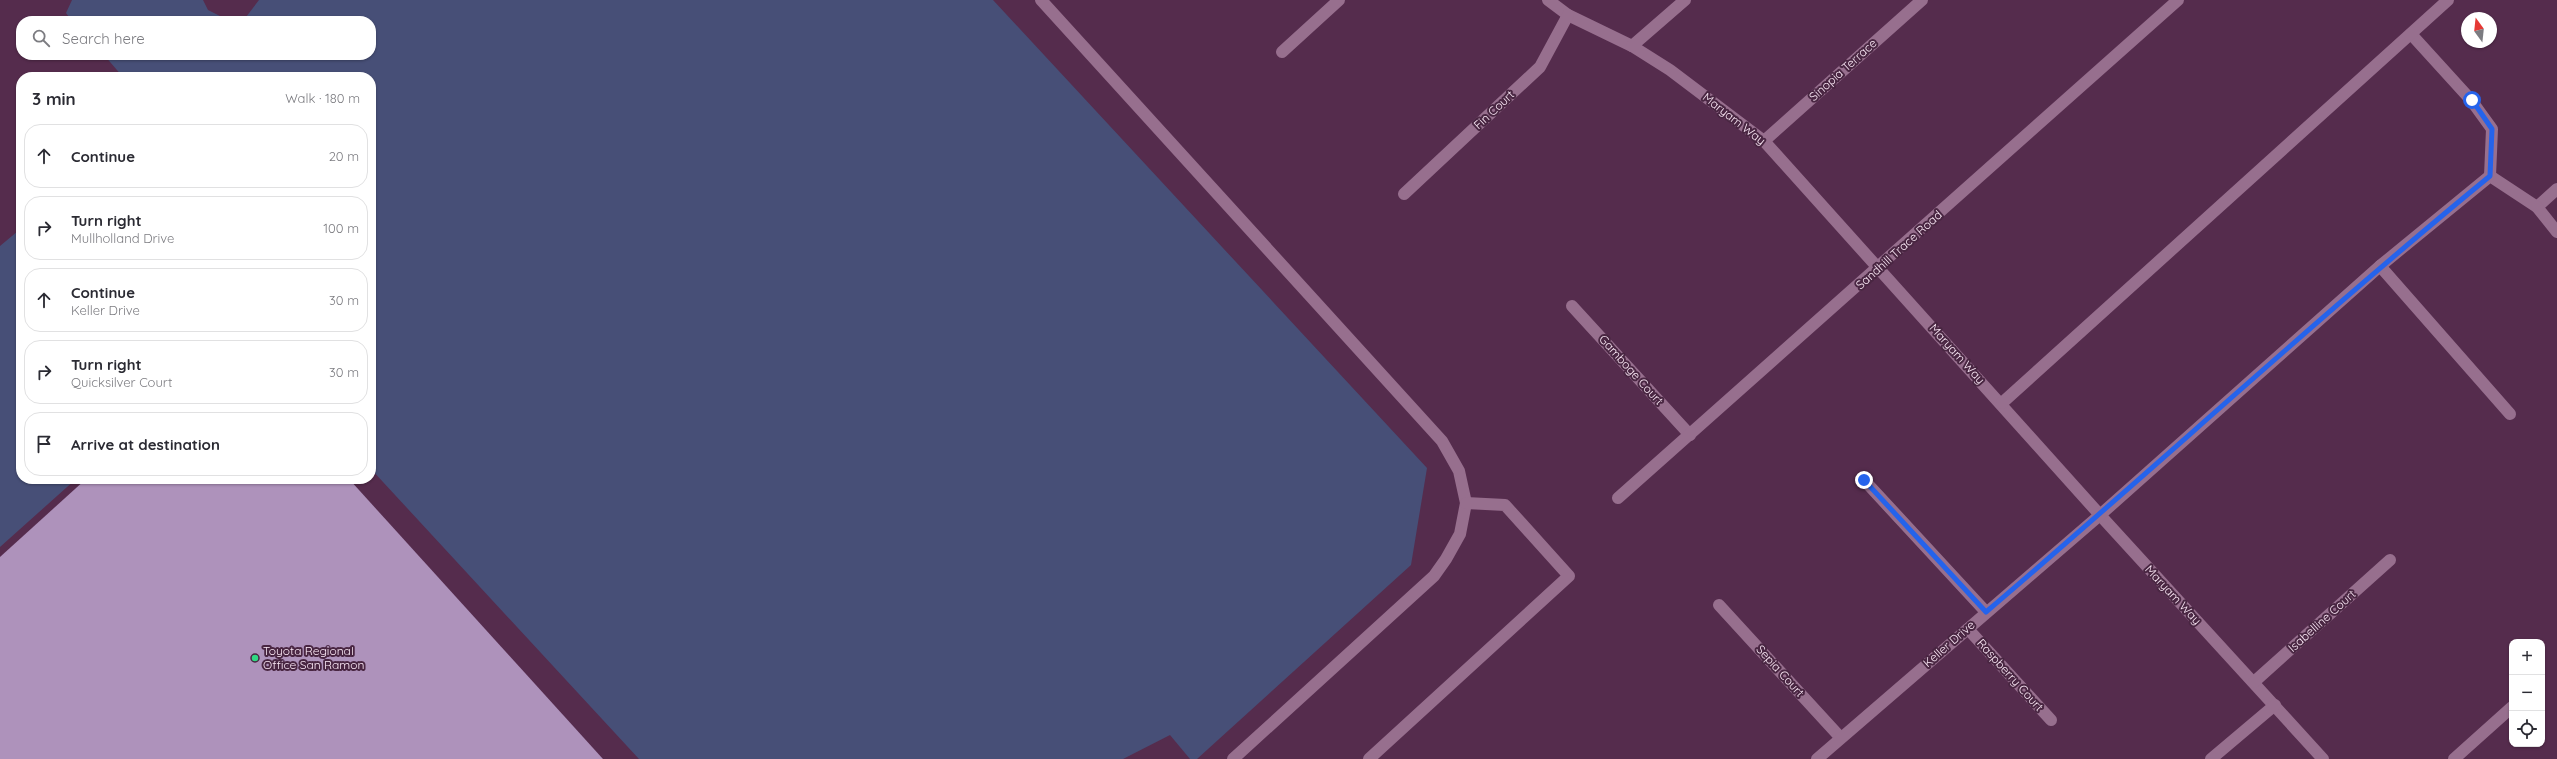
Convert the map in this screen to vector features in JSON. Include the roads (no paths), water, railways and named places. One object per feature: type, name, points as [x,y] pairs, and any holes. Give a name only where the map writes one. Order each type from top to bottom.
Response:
[{"type":"street","points":[[1041,0],[1442,441],[1459,471],[1466,503],[1460,534],[1434,576],[1233,759]]},
{"type":"street","points":[[1282,52],[1339,0]]},
{"type":"street","name":"Maryam Way","points":[[1548,0],[1568,15],[1632,46],[1670,70],[1764,140],[2002,403],[2100,515],[2323,759]]},
{"type":"street","points":[[1632,46],[1685,0]]},
{"type":"street","name":"Sinopia Terrace","points":[[1764,140],[1922,0]]},
{"type":"street","name":"Sandhill Trace Road","points":[[1618,498],[2178,0]]},
{"type":"street","points":[[2002,403],[2448,0]]},
{"type":"street","name":"Fin Court","points":[[1404,194],[1540,67],[1568,15]]},
{"type":"street","points":[[2410,34],[2472,100],[2492,129],[2490,176],[2537,207],[2557,232]]},
{"type":"street","name":"Keller Drive","points":[[1817,759],[1840,737],[2100,515],[2380,266],[2490,176]]},
{"type":"street","points":[[2537,207],[2557,189]]},
{"type":"street","points":[[2380,266],[2510,414]]},
{"type":"street","name":"Gamboge Court","points":[[1572,306],[1690,434]]},
{"type":"street","points":[[1864,480],[1986,612]]},
{"type":"street","points":[[1368,759],[1569,576],[1504,505],[1466,503]]},
{"type":"street","name":"Isabelline Court","points":[[2254,682],[2390,560]]},
{"type":"street","name":"Sepia Court","points":[[1720,605],[1840,737]]},
{"type":"street","name":"Raspberry Court","points":[[1968,629],[2051,720]]},
{"type":"street","points":[[2211,759],[2275,706]]},
{"type":"street","points":[[2454,759],[2509,710]]},
{"type":"place","name":"Toyota Regional Office San Ramon","points":[[255,658]]}]
